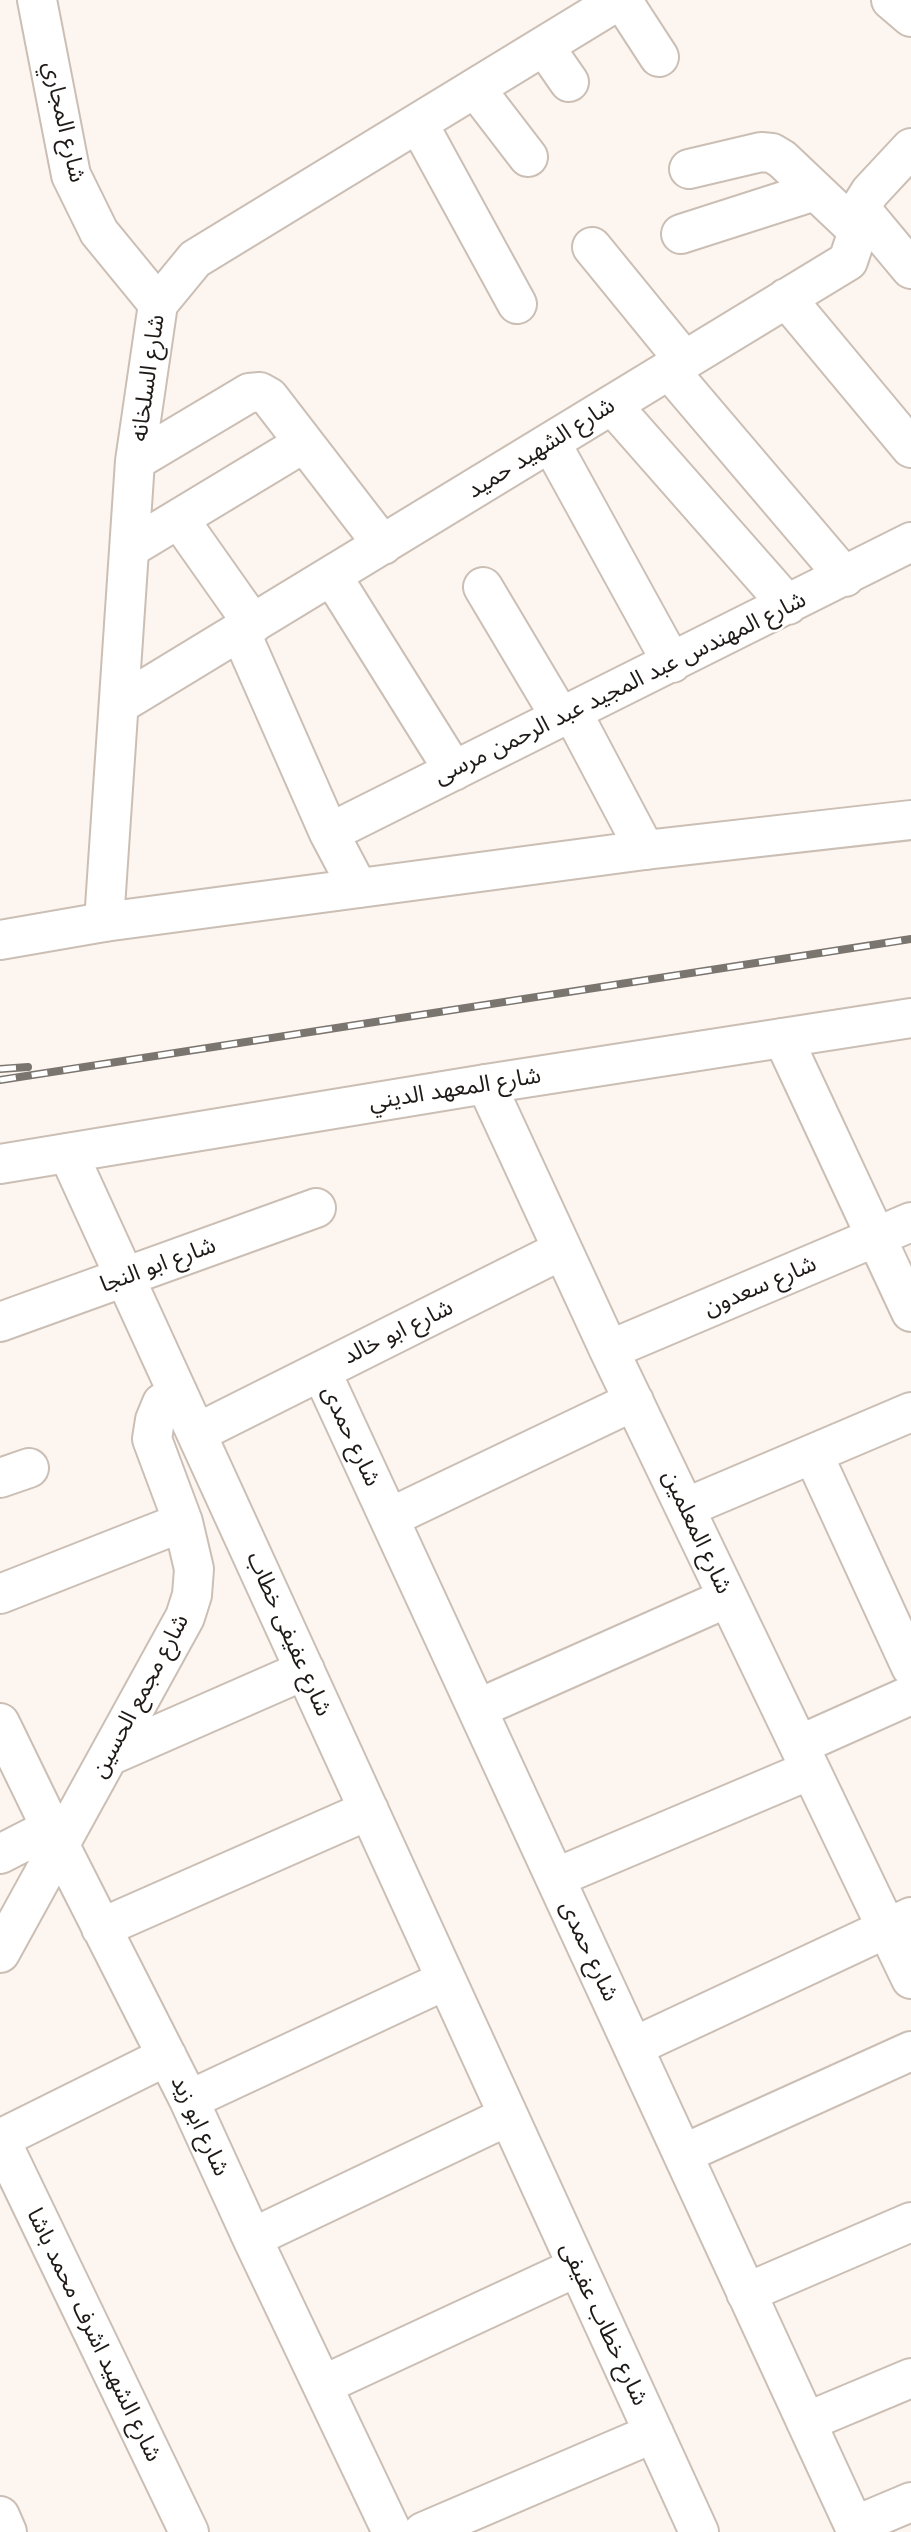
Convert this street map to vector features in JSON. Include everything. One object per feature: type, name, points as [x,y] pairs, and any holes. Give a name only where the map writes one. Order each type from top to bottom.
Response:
[{"type":"street","name":"شارع المجاري","points":[[37,0],[71,174],[99,232],[158,304]]},
{"type":"street","name":"شارع السلخانه","points":[[104,922],[135,461],[158,304],[195,258],[621,0]]},
{"type":"street","points":[[621,0],[659,57]]},
{"type":"street","points":[[891,0],[911,17]]},
{"type":"street","points":[[544,46],[569,82]]},
{"type":"street","points":[[475,88],[528,157]]},
{"type":"street","points":[[418,123],[517,304]]},
{"type":"street","name":"شارع الشهيد حميد","points":[[120,704],[848,261],[870,191],[911,148]]},
{"type":"street","points":[[689,169],[761,152],[772,153],[782,159],[815,191],[859,220],[911,268]]},
{"type":"street","points":[[681,234],[815,191]]},
{"type":"street","points":[[592,247],[677,365],[845,577]]},
{"type":"street","points":[[786,298],[911,448]]},
{"type":"street","points":[[135,461],[249,393],[260,392],[269,397],[383,545]]},
{"type":"street","points":[[612,405],[788,605]]},
{"type":"street","points":[[130,548],[304,443]]},
{"type":"street","points":[[551,443],[672,663]]},
{"type":"street","points":[[179,519],[246,627],[329,834],[358,888]]},
{"type":"street","name":"شارع المهندس عبد المجيد عبد الرحمن مرسى","points":[[329,834],[911,542]]},
{"type":"street","points":[[332,576],[454,771]]},
{"type":"street","points":[[483,587],[566,715],[645,850]]},
{"type":"street","points":[[0,940],[104,922],[645,850],[911,820]]},
{"type":"street","name":"شارع المعهد الديني","points":[[0,1164],[911,1018]]},
{"type":"street","points":[[783,1038],[911,1312]]},
{"type":"street","name":"شارع المعلمين","points":[[486,1084],[609,1350],[804,1757],[899,1923],[911,1979]]},
{"type":"street","name":"شارع عفيفى خطاب","points":[[68,1153],[508,2116]]},
{"type":"street","name":"شارع ابو النجا","points":[[0,1322],[316,1208]]},
{"type":"street","name":"شارع سعدون","points":[[609,1350],[911,1222]]},
{"type":"street","name":"شارع ابو خالد","points":[[197,1433],[562,1250]]},
{"type":"street","name":"شارع حمدى","points":[[321,1371],[855,2529]]},
{"type":"street","name":"شارع مجمع الحسين","points":[[0,1953],[55,1836],[109,1756],[185,1617],[192,1595],[194,1569],[183,1522],[152,1439],[155,1420],[163,1403],[178,1392]]},
{"type":"street","points":[[389,1518],[634,1401]]},
{"type":"street","points":[[685,1508],[911,1412]]},
{"type":"street","points":[[813,1454],[911,1667]]},
{"type":"street","points":[[0,1594],[183,1522]]},
{"type":"street","points":[[477,1709],[727,1598]]},
{"type":"street","points":[[109,1756],[305,1670]]},
{"type":"street","points":[[555,1878],[804,1757],[911,1695]]},
{"type":"street","name":"شارع ابو زيد","points":[[0,1723],[189,2100],[251,2238],[392,2532]]},
{"type":"street","points":[[101,1928],[369,1811]]},
{"type":"street","points":[[0,1854],[55,1836]]},
{"type":"street","points":[[633,2047],[899,1923]]},
{"type":"street","points":[[189,2100],[446,1980]]},
{"type":"street","points":[[683,2154],[911,2051]]},
{"type":"street","points":[[0,2139],[167,2056]]},
{"type":"street","points":[[251,2238],[508,2116]]},
{"type":"street","name":"شارع خطاب عفيفى","points":[[508,2116],[699,2532]]},
{"type":"street","name":"شارع الشهيد اشرف محمد باشا","points":[[0,2139],[189,2532]]},
{"type":"street","points":[[746,2293],[911,2222]]},
{"type":"street","points":[[323,2385],[578,2267]]},
{"type":"street","points":[[806,2422],[911,2378]]},
{"type":"street","points":[[423,2532],[654,2433]]},
{"type":"street","points":[[855,2529],[911,2502]]},
{"type":"street","points":[[0,2516],[8,2532]]},
{"type":"railway","points":[[0,1080],[911,939]]},
{"type":"railway","points":[[0,1069],[28,1067]]}]
